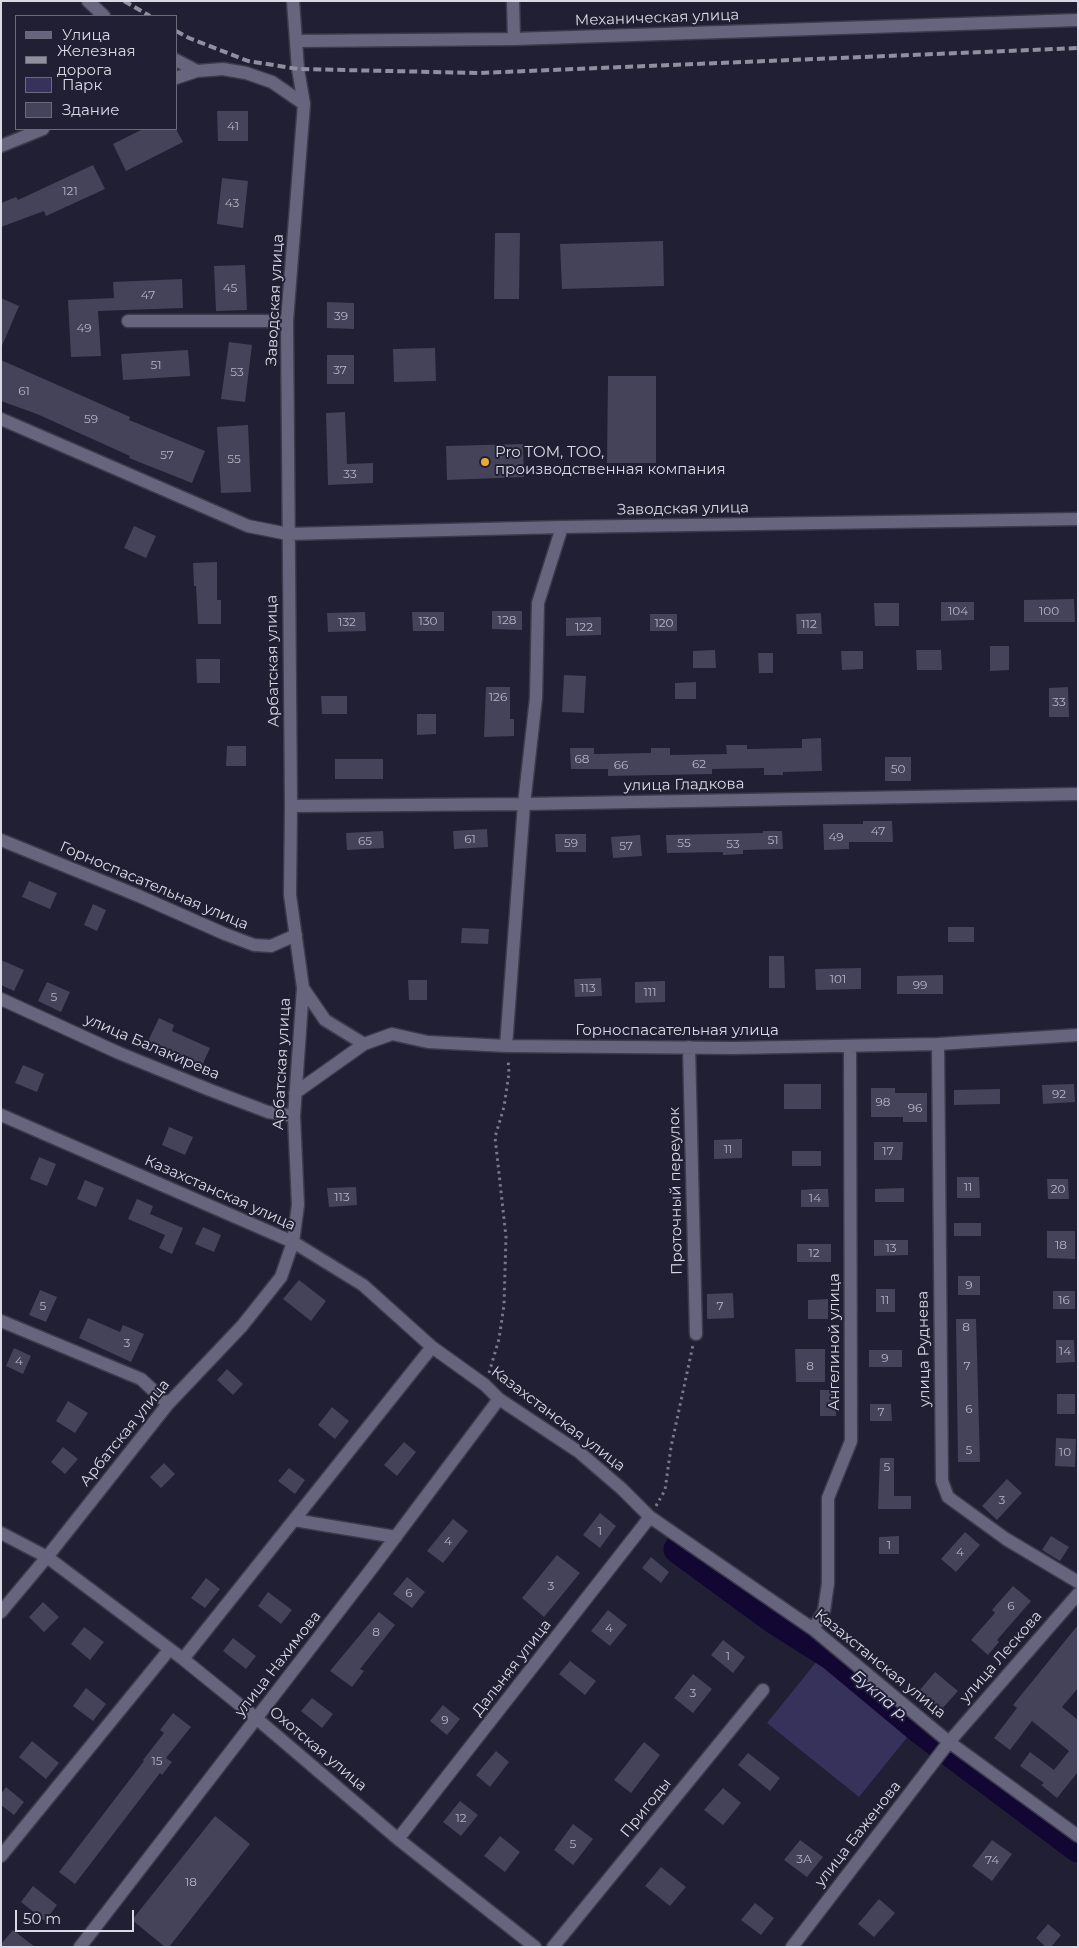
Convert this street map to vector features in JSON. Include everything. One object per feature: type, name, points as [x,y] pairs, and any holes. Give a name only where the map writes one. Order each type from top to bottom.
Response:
[{"type":"street","points":[[88,1],[103,15]]},
{"type":"street","points":[[294,1],[297,41]]},
{"type":"street","points":[[513,1],[514,39]]},
{"type":"street","name":"Механическая улица","points":[[297,41],[514,39],[1078,20]]},
{"type":"street","name":"Заводская улица","points":[[288,534],[287,321],[304,104],[298,69],[297,41]]},
{"type":"street","points":[[178,61],[197,71]]},
{"type":"street","points":[[178,77],[197,71],[223,69],[246,73],[272,82],[304,104]]},
{"type":"street","points":[[1,146],[41,130]]},
{"type":"street","points":[[128,321],[287,321]]},
{"type":"street","name":"Заводская улица","points":[[1,419],[248,526],[288,534],[562,527],[1078,519]]},
{"type":"street","points":[[506,1046],[524,804],[536,698],[538,603],[562,527]]},
{"type":"street","name":"Арбатская улица","points":[[1,1612],[168,1404],[242,1326],[281,1278],[292,1242],[298,1204],[294,1116],[303,988],[290,895],[288,534]]},
{"type":"street","name":"улица Гладкова","points":[[291,806],[524,804],[1078,794]]},
{"type":"street","name":"Горноспасательная улица","points":[[1,840],[254,945],[271,946],[296,934]]},
{"type":"street","points":[[303,988],[326,1020],[364,1044]]},
{"type":"street","name":"улица Балакирева","points":[[1,999],[119,1053],[201,1086],[268,1112],[294,1116]]},
{"type":"street","name":"Горноспасательная улица","points":[[295,1093],[364,1044],[392,1034],[428,1042],[506,1046],[689,1047],[850,1047],[938,1044],[1078,1035]]},
{"type":"street","name":"улица Руднева","points":[[938,1044],[942,1481],[948,1496],[1006,1538],[1078,1582]]},
{"type":"street","name":"Проточный переулок","points":[[689,1047],[696,1334]]},
{"type":"street","name":"Ангелиной улица","points":[[812,1629],[824,1611],[828,1583],[828,1498],[852,1441],[850,1047]]},
{"type":"street","name":"Казахстанская улица","points":[[1,1115],[292,1242],[363,1286],[432,1347],[485,1385],[499,1399],[579,1452],[650,1516],[812,1629],[949,1742],[1078,1836]]},
{"type":"street","points":[[1,1322],[141,1379],[168,1404]]},
{"type":"street","points":[[183,1659],[432,1347]]},
{"type":"street","name":"улица Нахимова","points":[[80,1947],[396,1537],[499,1399]]},
{"type":"street","name":"Дальняя улица","points":[[398,1839],[650,1516]]},
{"type":"street","points":[[294,1520],[396,1537]]},
{"type":"street","name":"Охотская улица","points":[[1,1533],[47,1557],[168,1650],[183,1659],[256,1718],[398,1839],[535,1947]]},
{"type":"street","name":"улица Лескова","points":[[949,1742],[1078,1594]]},
{"type":"street","points":[[1,1856],[168,1650]]},
{"type":"street","name":"Пригоды","points":[[553,1947],[763,1690]]},
{"type":"street","name":"улица Баженова","points":[[792,1947],[949,1742]]},
{"type":"path","points":[[485,1385],[499,1339],[504,1305],[506,1236],[495,1137],[504,1107],[509,1073],[506,1046]]},
{"type":"path","points":[[650,1516],[664,1490],[671,1447],[696,1334]]},
{"type":"green space","points":[[817,1661],[909,1735],[859,1797],[767,1723]]},
{"type":"building","points":[[217,111],[248,111],[248,141],[218,141]]},
{"type":"building","points":[[141,130],[177,130],[183,142],[126,171],[113,144]]},
{"type":"building","points":[[93,165],[105,189],[46,216],[44,211],[1,227],[1,203],[16,197],[18,200]]},
{"type":"building","points":[[222,178],[248,181],[243,228],[217,224]]},
{"type":"building","points":[[495,233],[520,233],[519,299],[494,299]]},
{"type":"building","points":[[663,241],[664,286],[562,289],[560,244]]},
{"type":"building","points":[[245,265],[247,310],[216,311],[214,266]]},
{"type":"building","points":[[182,279],[183,308],[98,311],[101,356],[71,357],[68,300],[114,298],[113,282]]},
{"type":"building","points":[[1,298],[19,306],[1,348]]},
{"type":"building","points":[[327,302],[354,303],[354,329],[327,328]]},
{"type":"building","points":[[229,342],[252,345],[245,402],[221,399]]},
{"type":"building","points":[[435,348],[436,381],[394,382],[393,349]]},
{"type":"building","points":[[188,350],[190,376],[123,380],[121,354]]},
{"type":"building","points":[[327,355],[354,355],[354,384],[327,384]]},
{"type":"building","points":[[1,360],[130,417],[129,420],[205,451],[192,483],[129,458],[130,456],[37,414],[1,401]]},
{"type":"building","points":[[608,376],[656,376],[656,463],[607,463]]},
{"type":"building","points":[[345,412],[347,464],[373,463],[373,483],[328,485],[326,413]]},
{"type":"building","points":[[248,425],[251,492],[221,493],[217,427]]},
{"type":"building","name":"Pro TOM, ТОО, производственная компания","points":[[523,444],[524,477],[447,480],[446,446]]},
{"type":"building","points":[[134,526],[156,536],[146,558],[124,548]]},
{"type":"building","points":[[217,562],[217,600],[221,600],[221,624],[198,624],[193,563]]},
{"type":"building","points":[[1074,599],[1075,622],[1024,622],[1024,600]]},
{"type":"building","points":[[941,602],[974,602],[974,620],[941,621]]},
{"type":"building","points":[[874,603],[899,603],[899,626],[875,626]]},
{"type":"building","points":[[492,611],[522,611],[522,630],[492,629]]},
{"type":"building","points":[[365,612],[366,631],[328,632],[327,613]]},
{"type":"building","points":[[412,612],[444,612],[444,631],[413,631]]},
{"type":"building","points":[[821,613],[822,634],[797,634],[796,614]]},
{"type":"building","points":[[650,614],[677,614],[677,631],[650,631]]},
{"type":"building","points":[[601,617],[601,635],[566,636],[566,618]]},
{"type":"building","points":[[990,646],[1009,646],[1009,670],[990,671]]},
{"type":"building","points":[[715,650],[716,668],[693,668],[693,651]]},
{"type":"building","points":[[916,650],[941,650],[942,670],[917,670]]},
{"type":"building","points":[[841,651],[863,651],[863,669],[842,670]]},
{"type":"building","points":[[758,653],[773,653],[773,673],[759,673]]},
{"type":"building","points":[[196,659],[220,659],[220,683],[197,683]]},
{"type":"building","points":[[564,675],[586,676],[584,713],[562,712]]},
{"type":"building","points":[[696,682],[696,699],[675,699],[675,683]]},
{"type":"building","points":[[486,687],[510,687],[510,719],[514,719],[514,736],[484,737]]},
{"type":"building","points":[[1068,687],[1069,717],[1049,717],[1049,688]]},
{"type":"building","points":[[321,696],[347,696],[347,714],[322,714]]},
{"type":"building","points":[[417,714],[436,714],[436,734],[417,735]]},
{"type":"building","points":[[821,738],[822,771],[783,772],[783,775],[764,775],[764,768],[712,769],[712,774],[608,776],[608,769],[571,769],[570,748],[594,748],[594,754],[651,753],[651,748],[670,748],[670,755],[727,754],[726,745],[747,745],[747,749],[802,748],[802,739]]},
{"type":"building","points":[[227,746],[246,746],[246,766],[226,766]]},
{"type":"building","points":[[885,757],[911,757],[911,781],[885,781]]},
{"type":"building","points":[[335,759],[383,759],[383,779],[335,779]]},
{"type":"building","points":[[863,821],[892,821],[893,842],[849,842],[849,849],[824,850],[823,824],[863,824]]},
{"type":"building","points":[[487,829],[488,847],[454,849],[453,831]]},
{"type":"building","points":[[383,831],[384,848],[347,850],[346,833]]},
{"type":"building","points":[[763,831],[782,831],[783,849],[743,850],[743,854],[723,855],[723,852],[667,853],[666,835],[763,833]]},
{"type":"building","points":[[555,834],[586,834],[586,852],[556,852]]},
{"type":"building","points":[[640,835],[642,856],[613,858],[611,837]]},
{"type":"building","points":[[29,881],[57,893],[50,909],[22,897]]},
{"type":"building","points":[[93,904],[106,910],[97,931],[84,925]]},
{"type":"building","points":[[948,927],[974,927],[974,942],[948,942]]},
{"type":"building","points":[[462,928],[489,929],[488,944],[461,943]]},
{"type":"building","points":[[769,956],[784,956],[785,988],[769,988]]},
{"type":"building","points":[[1,960],[24,970],[14,991],[1,985]]},
{"type":"building","points":[[861,968],[861,989],[816,990],[815,969]]},
{"type":"building","points":[[943,975],[943,994],[897,994],[897,976]]},
{"type":"building","points":[[601,978],[602,996],[575,997],[574,979]]},
{"type":"building","points":[[408,980],[427,980],[427,1000],[409,1000]]},
{"type":"building","points":[[665,981],[665,1002],[635,1003],[635,982]]},
{"type":"building","points":[[47,982],[70,992],[61,1012],[38,1001]]},
{"type":"building","points":[[159,1018],[174,1025],[172,1031],[210,1048],[200,1070],[146,1045]]},
{"type":"building","points":[[23,1065],[44,1074],[37,1092],[15,1083]]},
{"type":"building","points":[[784,1084],[821,1084],[821,1109],[784,1109]]},
{"type":"building","points":[[1074,1084],[1075,1102],[1043,1104],[1042,1085]]},
{"type":"building","points":[[871,1088],[895,1088],[895,1093],[927,1093],[927,1122],[903,1122],[903,1117],[871,1117]]},
{"type":"building","points":[[1000,1089],[1000,1104],[954,1105],[954,1090]]},
{"type":"building","points":[[169,1127],[193,1137],[185,1155],[162,1145]]},
{"type":"building","points":[[742,1139],[742,1158],[714,1159],[714,1140]]},
{"type":"building","points":[[874,1142],[903,1142],[902,1160],[874,1160]]},
{"type":"building","points":[[792,1151],[821,1151],[821,1166],[792,1166]]},
{"type":"building","points":[[39,1157],[56,1164],[47,1186],[30,1179]]},
{"type":"building","points":[[957,1177],[979,1177],[980,1198],[957,1198]]},
{"type":"building","points":[[1047,1179],[1068,1179],[1069,1199],[1048,1199]]},
{"type":"building","points":[[85,1180],[104,1188],[96,1207],[77,1199]]},
{"type":"building","points":[[356,1187],[357,1205],[329,1207],[327,1188]]},
{"type":"building","points":[[904,1188],[904,1202],[875,1202],[875,1189]]},
{"type":"building","points":[[828,1189],[829,1207],[801,1207],[801,1190]]},
{"type":"building","points":[[137,1199],[153,1206],[150,1214],[183,1228],[172,1254],[159,1248],[165,1235],[128,1219]]},
{"type":"building","points":[[954,1223],[981,1223],[981,1236],[954,1236]]},
{"type":"building","points":[[203,1227],[221,1235],[214,1252],[195,1244]]},
{"type":"building","points":[[1047,1231],[1075,1231],[1075,1259],[1047,1258]]},
{"type":"building","points":[[874,1240],[908,1240],[908,1255],[874,1256]]},
{"type":"building","points":[[797,1244],[831,1244],[831,1262],[797,1262]]},
{"type":"building","points":[[958,1276],[980,1276],[980,1295],[958,1295]]},
{"type":"building","points":[[299,1280],[326,1301],[311,1321],[283,1299]]},
{"type":"building","points":[[876,1289],[895,1289],[895,1312],[876,1312]]},
{"type":"building","points":[[40,1290],[57,1297],[46,1322],[29,1315]]},
{"type":"building","points":[[1053,1291],[1075,1291],[1075,1309],[1053,1309]]},
{"type":"building","points":[[733,1293],[734,1318],[707,1319],[707,1294]]},
{"type":"building","points":[[828,1299],[828,1319],[808,1319],[808,1300]]},
{"type":"building","points":[[88,1318],[120,1332],[123,1325],[144,1334],[131,1362],[79,1338]]},
{"type":"building","points":[[956,1319],[976,1319],[980,1462],[958,1462]]},
{"type":"building","points":[[1056,1340],[1074,1340],[1075,1362],[1056,1363]]},
{"type":"building","points":[[14,1348],[31,1356],[23,1374],[6,1366]]},
{"type":"building","points":[[795,1349],[825,1349],[825,1382],[796,1382]]},
{"type":"building","points":[[869,1350],[902,1350],[902,1367],[869,1367]]},
{"type":"building","points":[[227,1369],[243,1384],[233,1395],[217,1380]]},
{"type":"building","points":[[820,1390],[836,1390],[836,1416],[820,1416]]},
{"type":"building","points":[[1057,1394],[1075,1394],[1075,1414],[1057,1414]]},
{"type":"building","points":[[68,1401],[88,1413],[75,1433],[56,1421]]},
{"type":"building","points":[[870,1404],[891,1404],[892,1421],[870,1421]]},
{"type":"building","points":[[332,1407],[349,1421],[335,1439],[318,1425]]},
{"type":"building","points":[[1056,1438],[1076,1439],[1075,1467],[1055,1466]]},
{"type":"building","points":[[404,1442],[416,1452],[397,1476],[384,1465]]},
{"type":"building","points":[[63,1447],[78,1459],[65,1474],[51,1462]]},
{"type":"building","points":[[880,1458],[894,1458],[894,1496],[911,1496],[911,1509],[878,1509]]},
{"type":"building","points":[[164,1463],[175,1474],[161,1488],[150,1477]]},
{"type":"building","points":[[289,1468],[305,1480],[295,1494],[278,1481]]},
{"type":"building","points":[[1007,1479],[1022,1493],[997,1520],[982,1506]]},
{"type":"building","points":[[600,1513],[616,1526],[600,1548],[583,1535]]},
{"type":"building","points":[[453,1519],[468,1531],[443,1563],[427,1551]]},
{"type":"building","points":[[965,1532],[980,1545],[956,1572],[941,1559]]},
{"type":"building","points":[[899,1536],[899,1554],[879,1554],[879,1537]]},
{"type":"building","points":[[1051,1536],[1069,1547],[1060,1561],[1042,1550]]},
{"type":"building","points":[[557,1555],[580,1573],[544,1617],[522,1598]]},
{"type":"building","points":[[651,1557],[669,1572],[661,1583],[642,1568]]},
{"type":"building","points":[[407,1577],[425,1592],[412,1608],[393,1594]]},
{"type":"building","points":[[206,1578],[220,1589],[205,1608],[191,1598]]},
{"type":"building","points":[[1013,1586],[1031,1601],[997,1640],[999,1642],[988,1655],[971,1640],[995,1613],[992,1610]]},
{"type":"building","points":[[268,1592],[292,1610],[281,1624],[258,1606]]},
{"type":"building","points":[[43,1602],[59,1617],[44,1632],[29,1617]]},
{"type":"building","points":[[608,1610],[627,1625],[610,1646],[591,1631]]},
{"type":"building","points":[[379,1612],[395,1625],[360,1669],[364,1671],[352,1687],[330,1671]]},
{"type":"building","points":[[1078,1625],[1078,1688],[1062,1707],[1078,1720],[1078,1772],[1057,1798],[1041,1785],[1044,1783],[1020,1766],[1030,1752],[1054,1770],[1069,1751],[1032,1721],[1010,1750],[994,1738],[1017,1708],[1013,1705]]},
{"type":"building","points":[[84,1627],[104,1642],[90,1660],[71,1644]]},
{"type":"building","points":[[233,1638],[256,1656],[246,1669],[223,1651]]},
{"type":"building","points":[[723,1640],[745,1657],[733,1673],[711,1655]]},
{"type":"building","points":[[570,1661],[596,1681],[585,1695],[559,1674]]},
{"type":"building","points":[[935,1672],[958,1691],[941,1710],[919,1691]]},
{"type":"building","points":[[693,1674],[712,1689],[693,1713],[674,1698]]},
{"type":"building","points":[[86,1688],[106,1704],[93,1721],[73,1706]]},
{"type":"building","points":[[312,1698],[333,1714],[322,1728],[301,1711]]},
{"type":"building","points":[[443,1705],[460,1719],[447,1735],[430,1721]]},
{"type":"building","points":[[173,1713],[191,1727],[166,1758],[172,1762],[162,1775],[160,1773],[75,1884],[59,1872],[144,1761],[164,1733],[160,1730]]},
{"type":"building","points":[[32,1741],[59,1763],[46,1779],[19,1757]]},
{"type":"building","points":[[644,1742],[660,1755],[631,1793],[614,1780]]},
{"type":"building","points":[[496,1751],[509,1762],[490,1787],[476,1775]]},
{"type":"building","points":[[748,1753],[780,1778],[770,1791],[738,1765]]},
{"type":"building","points":[[6,1787],[24,1802],[14,1815],[1,1805],[1,1794]]},
{"type":"building","points":[[723,1788],[741,1803],[723,1825],[704,1810]]},
{"type":"building","points":[[460,1801],[478,1815],[461,1836],[443,1822]]},
{"type":"building","points":[[215,1816],[250,1844],[169,1947],[165,1947],[132,1920]]},
{"type":"building","points":[[573,1824],[593,1839],[573,1865],[554,1850]]},
{"type":"building","points":[[500,1836],[520,1852],[505,1872],[484,1856]]},
{"type":"building","points":[[800,1840],[823,1857],[807,1877],[784,1860]]},
{"type":"building","points":[[992,1840],[1012,1854],[992,1881],[972,1866]]},
{"type":"building","points":[[661,1867],[686,1887],[670,1906],[645,1886]]},
{"type":"building","points":[[33,1886],[57,1905],[45,1921],[21,1902]]},
{"type":"building","points":[[879,1899],[895,1913],[874,1937],[858,1924]]},
{"type":"building","points":[[755,1903],[774,1918],[761,1935],[741,1920]]},
{"type":"building","points":[[1048,1924],[1061,1935],[1051,1947],[1046,1947],[1036,1938]]},
{"type":"building","points":[[13,1930],[35,1947],[1,1947],[1,1944]]},
{"type":"waterway","name":"Букпа р.","points":[[678,1549],[775,1620],[832,1656],[922,1731],[1078,1848]]},
{"type":"railway","points":[[124,1],[148,15]]},
{"type":"railway","points":[[178,32],[248,61],[298,69],[480,73],[1078,48]]},
{"type":"place","name":"Pro TOM, ТОО, производственная компания","points":[[485,462]]}]
